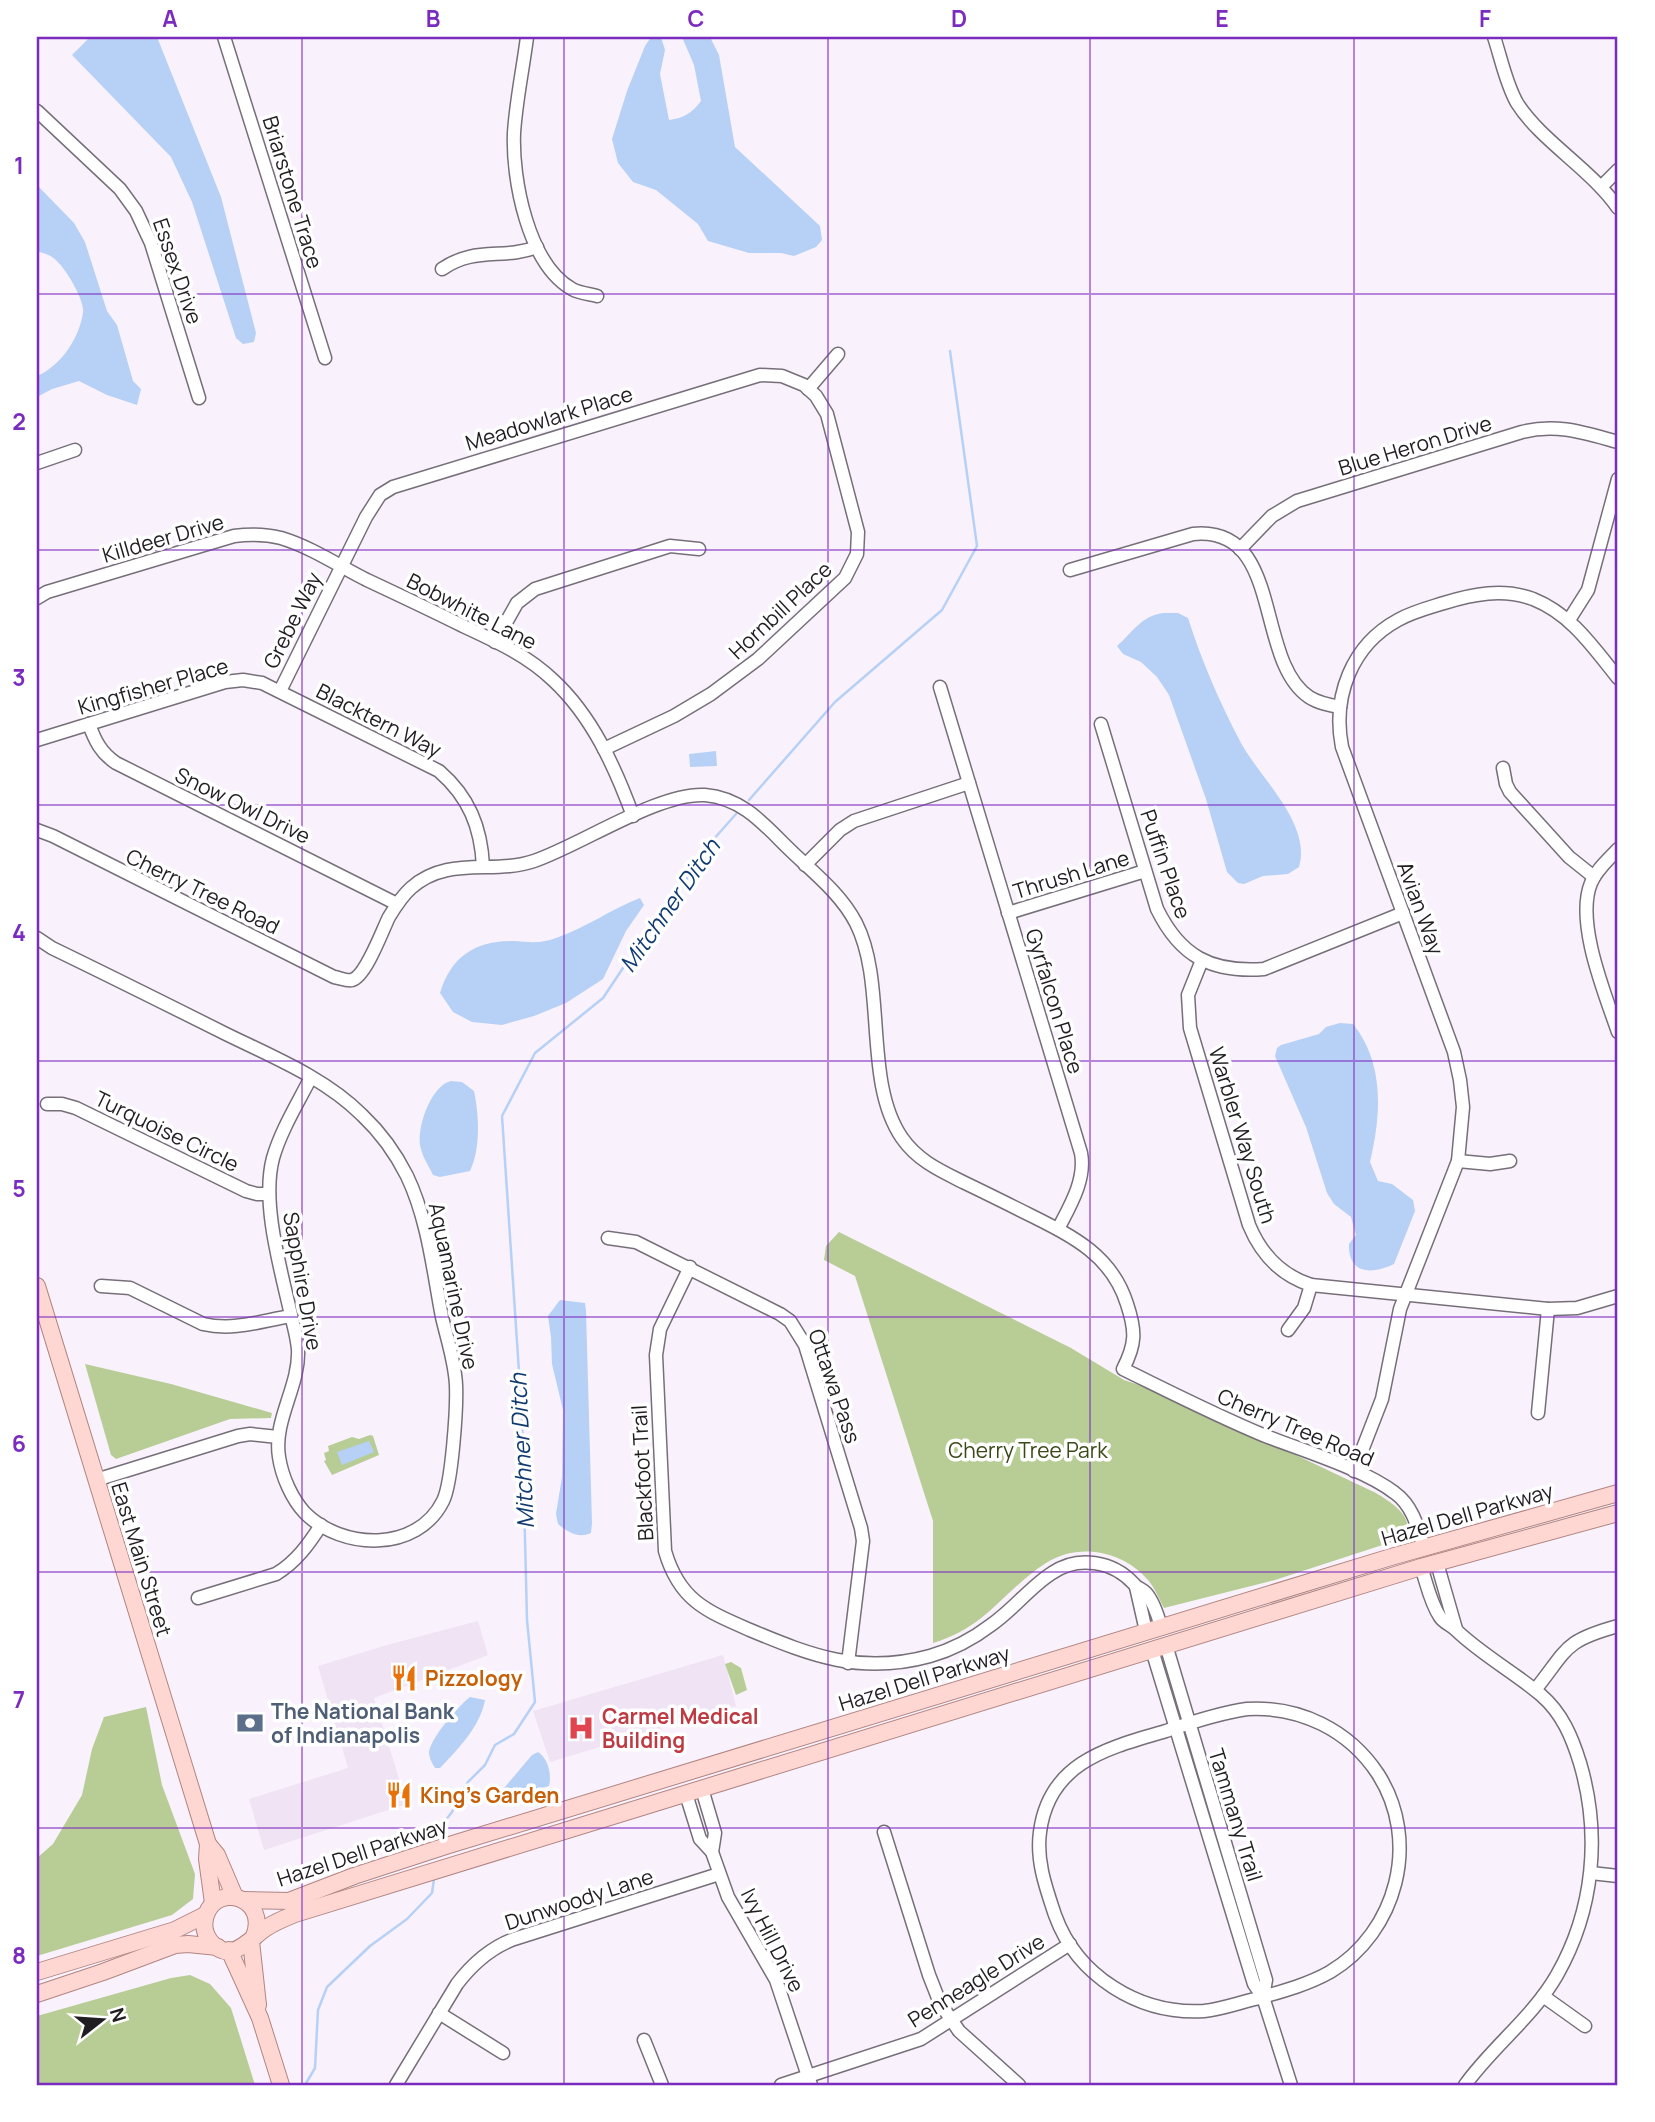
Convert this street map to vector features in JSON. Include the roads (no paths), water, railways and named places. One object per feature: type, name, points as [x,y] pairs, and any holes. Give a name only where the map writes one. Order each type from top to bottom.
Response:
[{"type":"main road","name":"East Main Street","points":[[37,1286],[208,1844],[239,1898]]},
{"type":"main road","name":"Hazel Dell Parkway","points":[[239,1898],[289,1901],[354,1876],[446,1846],[1154,1629],[1618,1493]]},
{"type":"main road","name":"Hazel Dell Parkway","points":[[253,1939],[281,1919],[1429,1565],[1618,1513]]},
{"type":"main road","name":"East Main Street","points":[[208,1844],[207,1860],[212,1883],[209,1909]]},
{"type":"main road","points":[[37,1972],[174,1930],[221,1899],[239,1898],[251,1906],[257,1918],[253,1939],[260,2018]]},
{"type":"main road","points":[[209,1909],[204,1926],[207,1936],[223,1949],[260,2018],[281,2085]]},
{"type":"main road","points":[[37,1994],[175,1945],[241,1948],[253,1939]]},
{"type":"street","name":"Briarstone Trace","points":[[224,37],[325,358]]},
{"type":"street","points":[[527,37],[514,131],[514,155],[524,210],[537,247],[563,283],[573,290],[597,296]]},
{"type":"street","points":[[1494,37],[1510,87],[1519,105],[1532,121],[1601,187],[1618,208]]},
{"type":"street","name":"Essex Drive","points":[[37,111],[120,189],[136,211],[149,236],[199,398]]},
{"type":"street","points":[[1601,187],[1618,170]]},
{"type":"street","points":[[442,269],[467,256],[521,252],[537,247]]},
{"type":"street","points":[[808,389],[838,354]]},
{"type":"street","name":"Meadowlark Place","points":[[340,567],[373,504],[380,495],[405,482],[760,375],[782,376],[808,389]]},
{"type":"street","name":"Hornbill Place","points":[[604,749],[681,713],[719,689],[758,659],[849,573],[857,554],[857,524],[827,414],[808,389]]},
{"type":"street","name":"Blue Heron Drive","points":[[1240,549],[1272,516],[1297,501],[1522,432],[1540,428],[1564,428],[1618,442]]},
{"type":"street","points":[[37,463],[75,450]]},
{"type":"street","points":[[1569,620],[1588,590],[1618,479]]},
{"type":"street","name":"Killdeer Drive","points":[[37,598],[47,592],[211,542],[248,534],[282,538],[311,550],[340,567]]},
{"type":"street","points":[[1070,570],[1193,534],[1221,538],[1240,549],[1250,560],[1291,679],[1312,699],[1340,707]]},
{"type":"street","points":[[495,642],[517,603],[535,589],[670,546],[699,549]]},
{"type":"street","name":"Bobwhite Lane","points":[[340,567],[523,656],[555,681],[589,722],[604,749],[633,816]]},
{"type":"street","name":"Grebe Way","points":[[280,691],[340,567]]},
{"type":"street","name":"Avian Way","points":[[1354,1471],[1382,1399],[1399,1309],[1458,1161],[1463,1107],[1458,1066],[1449,1038],[1344,756],[1340,736],[1340,707],[1348,675],[1360,653],[1381,631],[1409,614],[1468,596],[1502,593],[1533,600],[1569,620],[1618,678]]},
{"type":"street","name":"Kingfisher Place","points":[[37,740],[225,682],[243,680],[262,683],[280,691]]},
{"type":"street","name":"Gyrfalcon Place","points":[[940,687],[1083,1163],[1079,1185],[1058,1229]]},
{"type":"street","name":"Blacktern Way","points":[[280,691],[439,771],[467,803],[478,826],[483,866]]},
{"type":"street","name":"Snow Owl Drive","points":[[89,724],[95,741],[108,758],[116,763],[397,904]]},
{"type":"street","name":"Puffin Place","points":[[1101,724],[1157,909],[1168,931],[1181,946],[1202,960],[1241,971],[1264,969],[1403,913]]},
{"type":"street","points":[[1503,768],[1510,792],[1569,857],[1594,877]]},
{"type":"street","points":[[805,865],[854,821],[969,783]]},
{"type":"street","points":[[397,904],[410,889],[445,870],[530,863],[684,796],[722,798],[741,806],[759,819],[837,895],[859,929],[868,958],[884,1093],[891,1120],[911,1151],[935,1168],[1058,1229]]},
{"type":"street","name":"Cherry Tree Road","points":[[37,831],[53,836],[334,977],[354,980],[364,969],[397,904]]},
{"type":"street","points":[[1618,849],[1594,877],[1586,901],[1586,928],[1618,1032]]},
{"type":"street","name":"Thrush Lane","points":[[1008,913],[1145,871]]},
{"type":"street","name":"Aquamarine Drive","points":[[37,938],[311,1077],[343,1097],[364,1117],[392,1152],[408,1178],[426,1232],[456,1384],[447,1490],[434,1516],[413,1532],[401,1536],[379,1541],[354,1539],[321,1525]]},
{"type":"street","name":"Warbler Way South","points":[[1202,960],[1188,995],[1190,1028],[1255,1240],[1265,1255],[1290,1276],[1311,1284],[1548,1309],[1577,1308],[1618,1296]]},
{"type":"street","name":"Sapphire Drive","points":[[311,1077],[278,1145],[270,1175],[269,1194],[297,1339],[298,1362],[278,1437],[281,1468],[294,1499],[307,1515],[321,1525]]},
{"type":"street","name":"Turquoise Circle","points":[[47,1104],[76,1108],[246,1191],[269,1194]]},
{"type":"street","points":[[1458,1161],[1490,1164],[1510,1161]]},
{"type":"street","name":"Cherry Tree Road","points":[[1058,1229],[1088,1246],[1112,1271],[1120,1285],[1133,1326],[1134,1340],[1124,1369],[1231,1422],[1354,1471],[1395,1493],[1407,1505],[1424,1548]]},
{"type":"street","name":"Ottawa Pass","points":[[608,1238],[636,1242],[691,1268],[781,1314],[798,1331],[805,1345],[863,1541],[848,1663]]},
{"type":"street","name":"Blackfoot Trail","points":[[691,1268],[660,1329],[657,1342],[663,1535],[669,1564],[682,1589],[704,1609],[821,1658],[875,1665],[903,1662],[947,1650],[991,1625],[1052,1572],[1075,1563],[1092,1563],[1108,1566],[1126,1576],[1148,1595],[1154,1629]]},
{"type":"street","points":[[1289,1330],[1304,1308],[1311,1284]]},
{"type":"street","points":[[101,1286],[130,1289],[203,1324],[213,1326],[232,1328],[291,1316]]},
{"type":"street","points":[[1538,1413],[1548,1309]]},
{"type":"street","points":[[96,1480],[238,1436],[250,1434],[278,1437]]},
{"type":"street","points":[[198,1598],[285,1569],[321,1525]]},
{"type":"street","points":[[1429,1565],[1456,1629],[1478,1650],[1535,1690],[1559,1714],[1576,1751],[1589,1803],[1592,1840],[1591,1873],[1577,1933],[1557,1974],[1543,1996],[1465,2085]]},
{"type":"street","points":[[1535,1690],[1566,1647],[1589,1635],[1618,1626]]},
{"type":"street","name":"Tammany Trail","points":[[1159,1647],[1182,1726],[1266,1980],[1263,1997],[1291,2085]]},
{"type":"street","points":[[1257,1709],[1293,1713],[1316,1721],[1346,1739],[1371,1764],[1386,1789],[1394,1812],[1399,1832],[1398,1868],[1391,1898],[1377,1928],[1352,1956],[1331,1971],[1263,1997],[1206,2011],[1157,2007],[1128,1996],[1108,1984],[1088,1967],[1070,1944],[1055,1913],[1040,1860],[1040,1832],[1048,1803],[1065,1777],[1089,1757],[1106,1749],[1182,1726],[1228,1712],[1257,1709]]},
{"type":"street","name":"Ivy Hill Drive","points":[[694,1791],[701,1839],[712,1852],[734,1908],[776,1980],[809,2081]]},
{"type":"street","points":[[884,1832],[940,2003],[951,2021],[970,2042],[1020,2085]]},
{"type":"street","points":[[1591,1873],[1618,1876]]},
{"type":"street","name":"Dunwoody Lane","points":[[396,2085],[468,1970],[499,1946],[719,1874]]},
{"type":"street","name":"Penneagle Drive","points":[[781,2085],[809,2081],[911,2044],[1070,1944]]},
{"type":"street","points":[[1543,1996],[1585,2026]]},
{"type":"street","points":[[439,2013],[503,2053]]},
{"type":"street","points":[[644,2040],[662,2085]]},
{"type":"water","points":[[90,37],[157,37],[221,197],[256,333],[254,342],[243,344],[236,338],[192,202],[171,157],[72,55]]},
{"type":"water","points":[[651,37],[661,37],[665,50],[660,74],[669,120],[687,114],[701,101],[694,65],[682,37],[710,37],[719,55],[735,147],[820,226],[822,240],[816,247],[794,256],[781,253],[749,253],[708,241],[698,224],[656,190],[633,182],[618,163],[612,139],[627,91]]},
{"type":"water","points":[[37,185],[74,223],[85,242],[107,311],[117,325],[133,381],[141,389],[137,405],[107,395],[79,381],[52,389],[37,397],[37,376],[54,365],[68,350],[78,331],[83,306],[62,266],[50,256],[37,251]]},
{"type":"water","points":[[1163,613],[1178,613],[1188,618],[1212,682],[1241,743],[1291,818],[1301,851],[1299,867],[1288,874],[1263,876],[1244,884],[1238,883],[1227,872],[1206,799],[1169,695],[1157,677],[1141,662],[1123,654],[1117,646],[1143,621]]},
{"type":"water","points":[[716,751],[717,766],[690,767],[689,754]]},
{"type":"water","points":[[640,898],[644,905],[626,931],[603,979],[566,1003],[502,1025],[472,1022],[453,1012],[440,993],[458,961],[476,948],[499,942],[551,940]]},
{"type":"water","points":[[1340,1023],[1353,1024],[1371,1056],[1375,1073],[1378,1108],[1370,1162],[1378,1181],[1392,1184],[1413,1200],[1415,1211],[1394,1264],[1377,1270],[1363,1269],[1352,1261],[1349,1244],[1356,1235],[1351,1217],[1334,1204],[1327,1193],[1306,1127],[1275,1056],[1281,1045],[1319,1034],[1326,1027]]},
{"type":"water","points":[[451,1081],[462,1082],[474,1091],[478,1121],[476,1152],[470,1171],[440,1177],[433,1175],[423,1156],[420,1131],[431,1099],[444,1084]]},
{"type":"water","points":[[560,1300],[585,1303],[586,1311],[592,1523],[591,1533],[582,1535],[569,1532],[558,1524],[556,1514],[562,1477],[563,1410],[552,1364],[548,1316]]},
{"type":"water","points":[[369,1441],[374,1452],[342,1465],[337,1452]]},
{"type":"water","points":[[470,1697],[485,1700],[478,1719],[454,1753],[440,1768],[435,1768],[429,1752],[431,1746],[446,1723]]},
{"type":"water","points":[[538,1752],[548,1767],[549,1786],[504,1799],[499,1794],[532,1755]]},
{"type":"waterway","name":"Mitchner Ditch","points":[[749,800],[835,702],[942,610],[977,546],[950,351]]},
{"type":"waterway","name":"Mitchner Ditch","points":[[434,1844],[434,1835],[452,1812],[468,1782],[485,1765],[495,1745],[514,1734],[535,1702],[527,1620],[522,1417],[502,1116],[535,1053],[603,998],[678,893],[705,849],[736,814]]},
{"type":"waterway","name":"Mitchner Ditch","points":[[305,2085],[315,2068],[318,2010],[327,1987],[370,1946],[407,1919],[432,1893],[434,1879]]},
{"type":"place","name":"Pizzology","points":[[404,1678]]},
{"type":"place","name":"The National Bank of Indianapolis","points":[[250,1723]]},
{"type":"place","name":"Carmel Medical Building","points":[[581,1728]]},
{"type":"place","name":"King's Garden","points":[[399,1795]]},
{"type":"park label","name":"Cherry Tree Park","points":[[1028,1450]]}]
